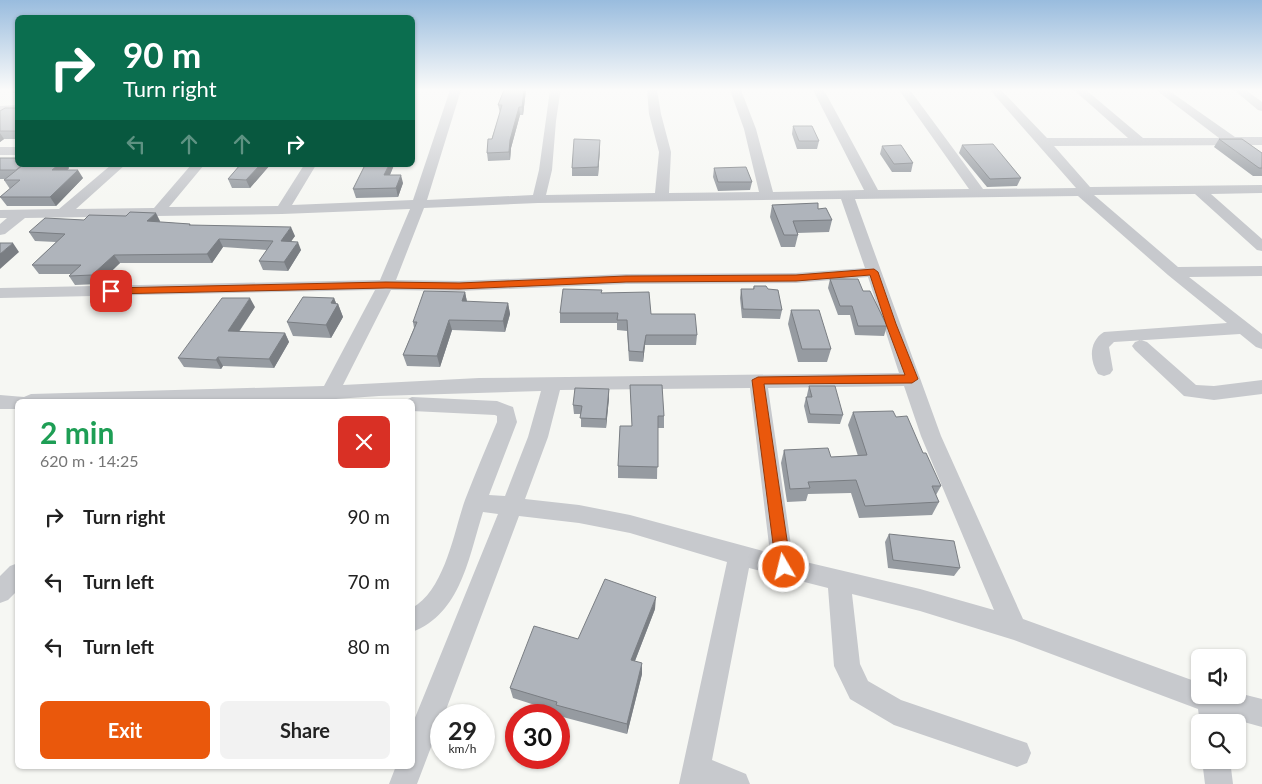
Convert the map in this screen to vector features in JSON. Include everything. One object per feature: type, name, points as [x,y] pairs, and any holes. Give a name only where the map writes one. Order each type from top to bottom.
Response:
[{"type":"street","points":[[326,397],[386,285],[418,205],[444,127]]},
{"type":"street","points":[[538,199],[549,157],[550,127]]},
{"type":"street","points":[[658,127],[664,152],[662,197]]},
{"type":"street","points":[[748,127],[767,196]]},
{"type":"street","points":[[837,127],[872,194]]},
{"type":"street","points":[[931,127],[978,192]]},
{"type":"street","points":[[1029,127],[1085,190],[1081,190]]},
{"type":"street","points":[[1123,127],[1139,140]]},
{"type":"street","points":[[1212,127],[1232,141]]},
{"type":"street","points":[[1044,142],[1139,140],[1262,141]]},
{"type":"street","points":[[0,151],[15,151]]},
{"type":"street","points":[[64,212],[117,167]]},
{"type":"street","points":[[158,212],[196,167]]},
{"type":"street","points":[[282,210],[309,167]]},
{"type":"street","points":[[0,214],[282,210],[538,199],[1262,189]]},
{"type":"street","points":[[1081,190],[1174,272],[1262,343]]},
{"type":"street","points":[[1199,190],[1262,247]]},
{"type":"street","points":[[846,194],[858,223],[891,324],[931,436],[1014,628]]},
{"type":"street","points":[[0,230],[21,214]]},
{"type":"street","points":[[1174,272],[1262,270]]},
{"type":"street","points":[[0,293],[386,285],[459,286],[626,279],[796,278],[874,272]]},
{"type":"street","points":[[1104,370],[1100,347],[1102,341],[1110,336],[1243,328]]},
{"type":"street","points":[[1141,346],[1191,391],[1214,392],[1262,387]]},
{"type":"street","points":[[172,399],[326,397],[388,388],[758,380],[912,379]]},
{"type":"street","points":[[758,380],[784,567]]},
{"type":"street","points":[[415,753],[538,437],[552,385]]},
{"type":"street","points":[[0,402],[15,402]]},
{"type":"street","points":[[415,404],[497,408],[506,412],[507,422],[475,502],[451,574],[440,595],[422,617],[415,619]]},
{"type":"street","points":[[475,502],[579,514],[630,524],[740,556],[920,600],[1014,628],[1212,711],[1262,713]]},
{"type":"street","points":[[736,784],[695,776],[740,556]]},
{"type":"street","points":[[0,592],[15,576]]},
{"type":"street","points":[[839,581],[847,666],[859,690],[894,711],[1016,754]]},
{"type":"street","points":[[404,784],[409,769]]},
{"type":"street","points":[[1217,769],[1218,784]]},
{"type":"building","points":[[0,127],[15,127],[15,131],[0,131]]},
{"type":"building","points":[[496,127],[514,127],[509,152],[487,153],[488,139],[492,139]]},
{"type":"building","points":[[793,127],[812,127],[819,141],[799,141]]},
{"type":"building","points":[[574,139],[600,140],[598,167],[572,168]]},
{"type":"building","points":[[1219,139],[1242,139],[1262,153],[1262,168],[1259,168]]},
{"type":"building","points":[[993,144],[1021,178],[990,179],[962,145]]},
{"type":"building","points":[[901,145],[913,163],[894,164],[882,146]]},
{"type":"building","points":[[0,158],[15,158],[15,167],[20,167],[16,170],[0,170]]},
{"type":"building","points":[[20,167],[56,167],[52,170],[78,170],[50,197],[0,197],[20,180],[4,180]]},
{"type":"building","points":[[238,167],[258,167],[246,180],[228,179]]},
{"type":"building","points":[[364,167],[388,167],[384,175],[401,175],[396,188],[353,189]]},
{"type":"building","points":[[746,167],[752,182],[718,182],[714,168]]},
{"type":"building","points":[[818,203],[818,209],[826,208],[832,220],[793,221],[798,235],[784,235],[772,205]]},
{"type":"building","points":[[130,212],[156,213],[147,221],[189,225],[291,227],[281,241],[298,242],[284,262],[259,261],[273,241],[219,239],[207,254],[114,255],[92,275],[69,276],[81,265],[32,265],[65,234],[29,232],[45,218],[84,220],[89,215],[126,216]]},
{"type":"building","points":[[0,243],[13,243],[0,254]]},
{"type":"building","points":[[830,279],[858,279],[863,291],[870,291],[887,326],[858,326],[852,306],[840,306]]},
{"type":"building","points":[[754,286],[766,286],[768,289],[778,290],[782,310],[743,309],[741,289],[754,289]]},
{"type":"building","points":[[563,289],[602,290],[601,293],[649,292],[651,314],[695,314],[697,335],[646,335],[643,352],[629,351],[627,320],[617,320],[618,313],[560,313]]},
{"type":"building","points":[[424,291],[465,292],[462,301],[508,303],[503,321],[449,320],[437,356],[403,355],[417,322],[413,322]]},
{"type":"building","points":[[303,297],[334,298],[331,303],[338,304],[326,325],[287,322]]},
{"type":"building","points":[[222,298],[250,298],[228,331],[285,333],[269,359],[218,357],[216,360],[178,358]]},
{"type":"building","points":[[791,310],[819,310],[831,349],[802,349]]},
{"type":"building","points":[[630,385],[662,385],[664,416],[658,416],[658,467],[618,466],[620,426],[632,426]]},
{"type":"building","points":[[809,386],[835,386],[843,415],[810,414],[806,397],[812,397]]},
{"type":"building","points":[[575,388],[609,389],[606,419],[580,418],[582,406],[573,405]]},
{"type":"building","points":[[893,411],[896,417],[907,416],[923,453],[926,453],[941,486],[932,486],[939,502],[865,506],[856,480],[808,482],[810,488],[790,489],[784,450],[828,448],[831,457],[867,455],[853,412]]},
{"type":"building","points":[[889,534],[954,541],[960,568],[893,560]]},
{"type":"building","points":[[605,579],[656,597],[631,660],[642,663],[627,724],[570,709],[570,704],[556,704],[557,702],[510,688],[534,626],[578,639]]},
{"type":"route","points":[[111,291],[386,285],[459,286],[626,279],[796,278],[874,272],[912,379],[758,380],[784,567]]}]
